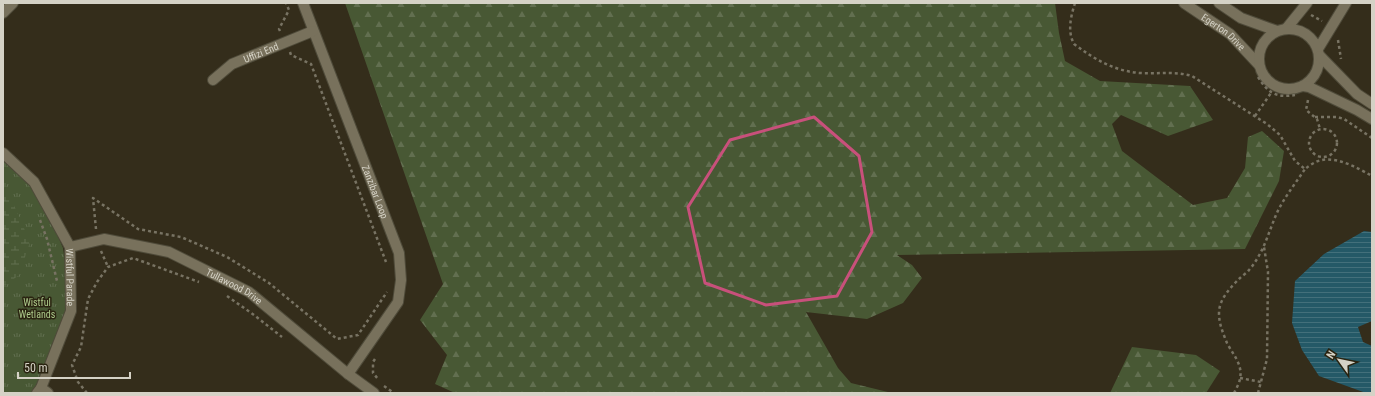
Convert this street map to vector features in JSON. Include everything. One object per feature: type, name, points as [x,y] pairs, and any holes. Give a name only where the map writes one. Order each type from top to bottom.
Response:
[{"type":"street","points":[[3,13],[12,3]]},
{"type":"street","name":"Zanzibar Loop","points":[[303,3],[399,253],[401,280],[398,302],[348,374]]},
{"type":"street","name":"Egerton Drive","points":[[1184,3],[1230,34],[1257,68]]},
{"type":"street","name":"Egerton Drive","points":[[1219,3],[1241,18],[1281,30]]},
{"type":"street","points":[[1300,90],[1311,81],[1316,73],[1319,65],[1319,52],[1331,27],[1346,3]]},
{"type":"street","points":[[1305,6],[1281,30],[1268,37],[1262,45],[1257,68],[1268,82],[1276,87],[1319,92],[1357,110],[1372,119]]},
{"type":"street","points":[[1281,30],[1294,29],[1302,31],[1309,36],[1333,70],[1357,94],[1372,104]]},
{"type":"street","name":"Uffizi End","points":[[213,80],[232,64],[313,31]]},
{"type":"street","name":"Wistful Parade","points":[[3,154],[34,182],[70,247],[72,311],[42,391]]},
{"type":"street","name":"Tullawood Drive","points":[[70,247],[104,239],[169,252],[249,292],[348,374],[374,393]]},
{"type":"path","points":[[286,3],[289,10],[279,29],[291,55],[311,64],[386,263]]},
{"type":"path","points":[[1075,3],[1071,17],[1070,29],[1071,40],[1074,44],[1100,62],[1116,69],[1134,72],[1182,73],[1192,76],[1268,124],[1280,135],[1295,161],[1305,169]]},
{"type":"path","points":[[1305,6],[1337,30],[1341,59],[1333,70]]},
{"type":"path","points":[[1257,68],[1264,85],[1271,92],[1278,95],[1288,96],[1300,90]]},
{"type":"path","points":[[1255,116],[1271,92]]},
{"type":"path","points":[[1319,92],[1315,98],[1310,96],[1306,103],[1306,110],[1317,119],[1320,129]]},
{"type":"path","points":[[1315,117],[1337,117],[1372,138]]},
{"type":"path","points":[[1325,128],[1329,130],[1336,136],[1337,140],[1336,149],[1333,153],[1326,156],[1316,154],[1310,147],[1310,138],[1320,129],[1325,128]]},
{"type":"path","points":[[1326,156],[1328,160]]},
{"type":"path","points":[[1234,393],[1240,378],[1238,361],[1228,344],[1222,329],[1219,312],[1222,300],[1228,290],[1249,271],[1264,246],[1276,214],[1290,191],[1305,169],[1322,160],[1342,161],[1372,176]]},
{"type":"path","points":[[108,267],[97,241],[93,198],[138,229],[181,237],[227,257],[269,283],[337,339],[358,335],[387,292],[388,285]]},
{"type":"path","points":[[39,219],[49,245],[58,288]]},
{"type":"path","points":[[1258,393],[1267,358],[1268,272],[1264,246]]},
{"type":"path","points":[[87,393],[78,382],[72,365],[81,347],[88,299],[97,282],[108,267],[133,258],[189,278],[203,285]]},
{"type":"path","points":[[224,294],[284,339]]},
{"type":"path","points":[[358,335],[379,350],[373,362],[373,373],[383,385],[394,393]]},
{"type":"path","points":[[1240,378],[1261,382]]},
{"type":"highlighted area","points":[[814,117],[859,156],[872,232],[837,296],[766,305],[705,283],[688,207],[730,140]]},
{"type":"green space","points":[[345,3],[1055,3],[1065,61],[1100,81],[1190,86],[1213,120],[1168,136],[1121,115],[1112,124],[1122,151],[1193,205],[1227,198],[1245,168],[1248,137],[1262,131],[1284,151],[1279,181],[1245,249],[897,255],[912,265],[922,278],[903,303],[867,319],[806,312],[838,368],[851,383],[892,393],[455,393],[435,384],[447,355],[420,320],[443,284]]},
{"type":"green space","name":"Wistful Wetlands","points":[[3,153],[35,183],[63,248],[72,313],[36,393],[3,393]]},
{"type":"green space","points":[[3,186],[9,194],[30,242],[19,275],[3,287]]},
{"type":"green space","points":[[1132,347],[1196,355],[1220,371],[1206,393],[1110,393]]},
{"type":"water","points":[[1364,231],[1372,232],[1372,321],[1358,327],[1363,342],[1372,346],[1372,393],[1366,393],[1319,376],[1302,350],[1292,323],[1295,281],[1324,254]]}]
